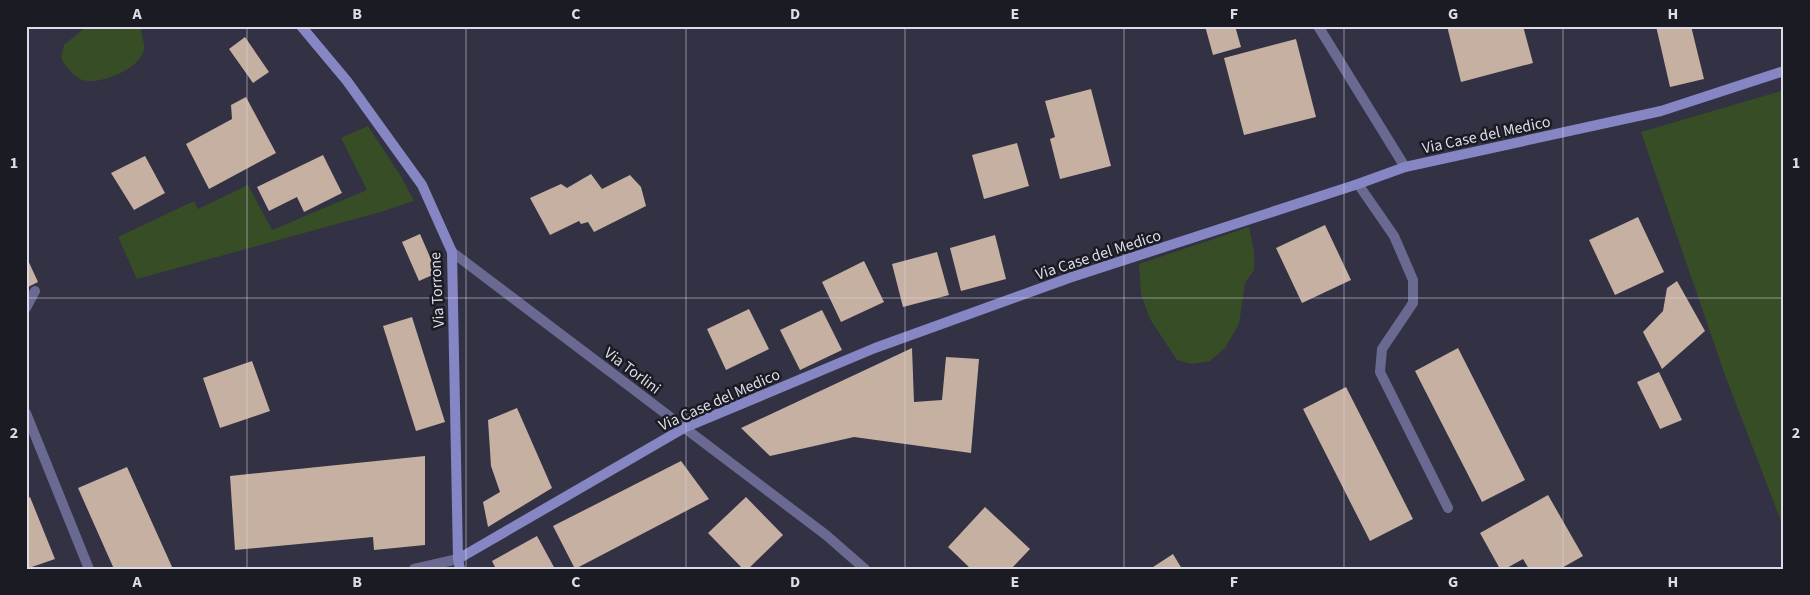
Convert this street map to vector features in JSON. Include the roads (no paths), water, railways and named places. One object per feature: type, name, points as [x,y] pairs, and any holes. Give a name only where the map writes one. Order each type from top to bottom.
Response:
[{"type":"main road","name":"Via Torrone","points":[[301,26],[347,81],[422,185],[452,252],[459,564]]},
{"type":"main road","name":"Via Case del Medico","points":[[459,564],[684,428],[875,348],[1069,278],[1405,167],[1661,111],[1784,71]]},
{"type":"street","points":[[1318,26],[1405,167]]},
{"type":"street","points":[[1358,184],[1394,236],[1413,280],[1412,303],[1382,349],[1380,372],[1448,508]]},
{"type":"street","name":"Via Torlini","points":[[452,252],[826,535],[865,569]]},
{"type":"street","points":[[26,308],[35,292]]},
{"type":"street","points":[[26,412],[89,569]]},
{"type":"street","points":[[414,569],[459,564]]}]
